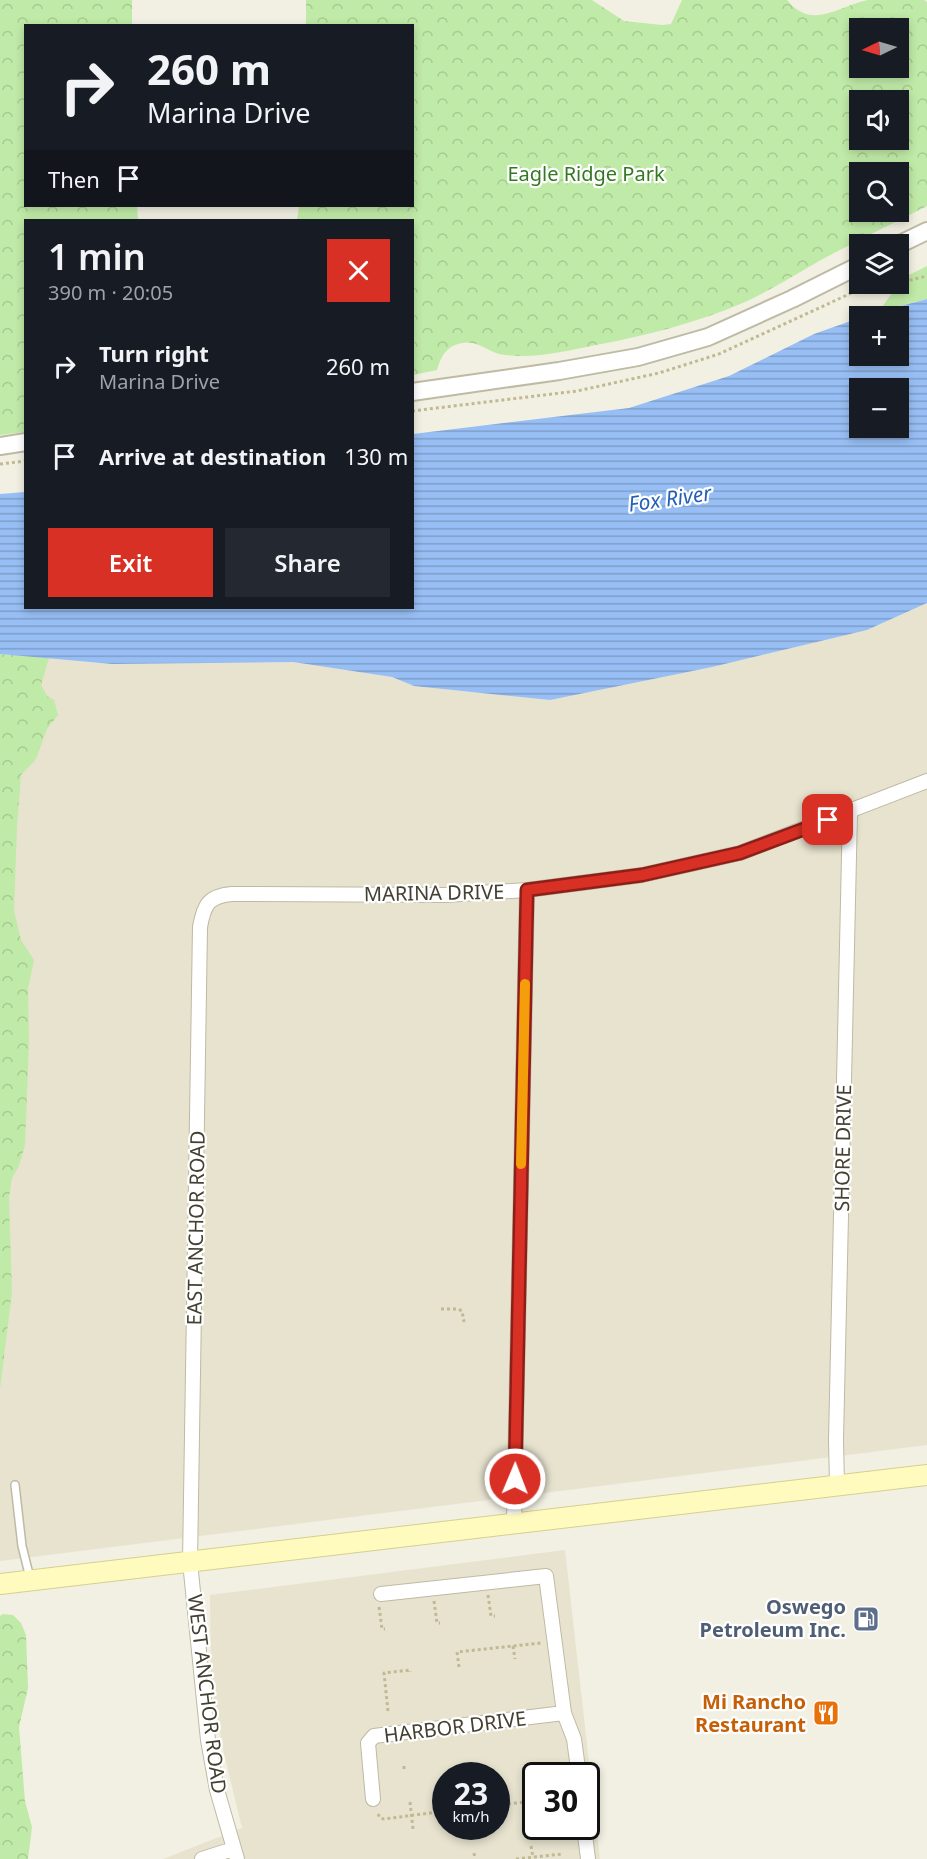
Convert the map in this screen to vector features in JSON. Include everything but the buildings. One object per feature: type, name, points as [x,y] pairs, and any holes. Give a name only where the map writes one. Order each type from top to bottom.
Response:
[{"type":"main road","points":[[0,1584],[927,1475]]},
{"type":"street","points":[[909,240],[927,231]]},
{"type":"street","points":[[414,392],[627,359],[708,337],[849,270]]},
{"type":"street","points":[[0,446],[24,442]]},
{"type":"street","name":"MARINA DRIVE","points":[[213,898],[238,894],[445,895],[527,890],[642,875],[740,853],[927,782]]},
{"type":"street","name":"SHORE DRIVE","points":[[837,1485],[850,811]]},
{"type":"street","points":[[514,1524],[527,890]]},
{"type":"street","name":"EAST ANCHOR ROAD","points":[[190,1562],[200,927],[205,908],[213,898]]},
{"type":"street","name":"WEST ANCHOR ROAD","points":[[190,1562],[208,1740],[217,1790],[235,1854]]},
{"type":"street","points":[[380,1601],[546,1576],[564,1713],[574,1739],[577,1762]]},
{"type":"street","name":"HARBOR DRIVE","points":[[373,1799],[368,1743],[375,1736],[564,1713]]},
{"type":"street","points":[[586,1840],[588,1859]]},
{"type":"street","points":[[202,1859],[235,1854]]},
{"type":"lane","points":[[15,1485],[22,1546],[30,1581]]},
{"type":"path","points":[[909,280],[927,276]]},
{"type":"path","points":[[0,464],[24,461]]},
{"type":"path","points":[[441,1309],[462,1311],[464,1322]]},
{"type":"path","points":[[488,1594],[492,1616],[495,1616]]},
{"type":"path","points":[[380,1601],[382,1629],[385,1629]]},
{"type":"path","points":[[434,1601],[437,1623],[440,1623]]},
{"type":"path","points":[[459,1667],[457,1652],[543,1642]]},
{"type":"path","points":[[513,1646],[515,1659]]},
{"type":"path","points":[[388,1711],[384,1673],[410,1670],[410,1672]]},
{"type":"path","points":[[404,1766],[405,1771]]},
{"type":"path","points":[[410,1802],[413,1829]]},
{"type":"path","points":[[378,1814],[382,1819],[432,1813]]},
{"type":"path","points":[[531,1846],[531,1858]]},
{"type":"path","points":[[474,1852],[475,1859]]},
{"type":"path","points":[[516,1859],[562,1854]]},
{"type":"shaded area","points":[[927,603],[927,1445],[0,1561],[0,654],[112,664],[293,662],[392,677],[414,686],[550,700],[867,630]]},
{"type":"shaded area","points":[[565,1550],[589,1762],[522,1762],[522,1840],[598,1840],[600,1859],[163,1859],[242,1828],[223,1749],[211,1682],[210,1595]]},
{"type":"green space","points":[[0,0],[132,0],[132,24],[24,24],[24,207],[137,207],[138,219],[24,219],[24,432],[0,435]]},
{"type":"green space","name":"Eagle Ridge Park","points":[[306,0],[592,0],[624,21],[662,25],[671,24],[682,0],[787,0],[796,9],[806,14],[816,15],[826,14],[868,0],[924,0],[927,2],[927,206],[909,215],[909,162],[849,162],[849,222],[895,222],[872,234],[849,234],[849,245],[755,297],[727,309],[672,328],[540,355],[505,355],[474,343],[457,344],[446,352],[437,370],[414,375],[414,219],[297,219],[299,207],[414,207],[414,24],[306,24]]},
{"type":"green space","points":[[927,266],[927,299],[899,306],[883,306],[891,294],[909,294],[909,275]]},
{"type":"green space","points":[[0,654],[49,658],[41,685],[47,696],[54,700],[58,715],[47,729],[36,759],[21,775],[14,911],[21,940],[34,960],[28,989],[29,1043],[25,1145],[19,1166],[12,1178],[9,1198],[12,1292],[0,1389]]},
{"type":"green space","points":[[13,1615],[21,1623],[26,1635],[28,1688],[19,1727],[25,1801],[32,1827],[28,1859],[0,1859],[0,1616]]},
{"type":"water","name":"Fox River","points":[[927,299],[927,603],[867,630],[712,667],[550,700],[414,686],[392,677],[293,662],[112,664],[0,654],[0,494],[24,492],[24,609],[414,609],[414,434],[629,408],[729,376],[814,334],[849,322],[849,366],[909,366],[909,306],[901,306]]},
{"type":"slow traffic","points":[[521,1164],[525,984]]},
{"type":"place","name":"Oswego Petroleum Inc.","points":[[866,1619]]},
{"type":"place","name":"Mi Rancho Restaurant","points":[[826,1713]]},
{"type":"route","points":[[515,1479],[527,890],[642,875],[740,853],[828,820]]}]
